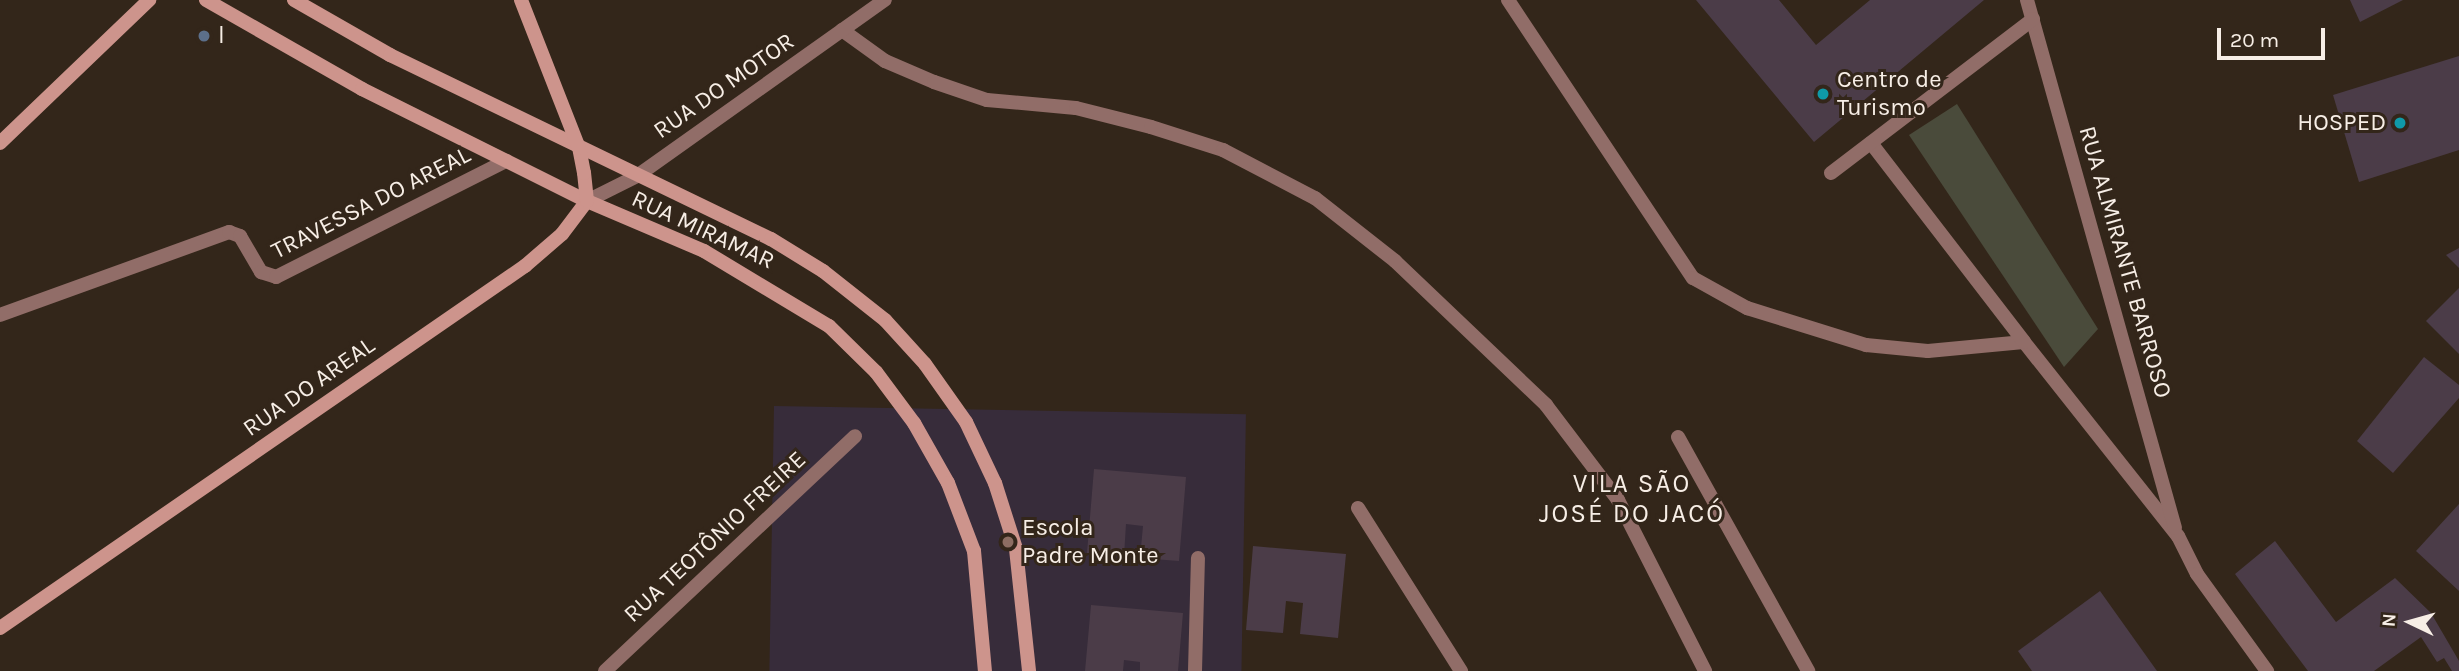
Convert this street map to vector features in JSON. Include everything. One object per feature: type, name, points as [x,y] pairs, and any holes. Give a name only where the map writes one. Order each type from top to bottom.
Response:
[{"type":"main road","points":[[0,143],[149,0]]},
{"type":"main road","name":"RUA MIRAMAR","points":[[206,0],[362,89],[587,201],[704,251],[770,286],[829,326],[876,372],[914,422],[948,483],[974,551],[985,671]]},
{"type":"main road","name":"RUA MIRAMAR","points":[[293,0],[390,54],[771,239],[823,271],[885,320],[925,364],[966,422],[995,483],[1016,549],[1028,622],[1029,671]]},
{"type":"main road","points":[[521,0],[579,148],[587,201]]},
{"type":"main road","name":"RUA DO AREAL","points":[[0,628],[525,266],[562,234],[587,201]]},
{"type":"street","name":"RUA DO MOTOR","points":[[587,201],[637,176],[885,0]]},
{"type":"street","points":[[1508,0],[1693,278],[1746,308],[1866,345],[1928,351],[2024,342]]},
{"type":"street","name":"RUA ALMIRANTE BARROSO","points":[[2027,0],[2178,536]]},
{"type":"street","points":[[1831,173],[2033,19]]},
{"type":"street","points":[[842,30],[884,61],[934,82],[986,100],[1076,108],[1151,127],[1223,150],[1315,198],[1395,261],[1546,405],[1618,500],[1705,671]]},
{"type":"street","points":[[1871,143],[2178,536],[2197,574],[2267,671]]},
{"type":"street","name":"TRAVESSA DO AREAL","points":[[0,315],[229,232],[240,236],[261,272],[276,277],[506,161]]},
{"type":"street","name":"RUA TEOTÔNIO FREIRE","points":[[605,671],[855,436]]},
{"type":"street","points":[[1678,437],[1808,671]]},
{"type":"street","points":[[1358,508],[1461,671]]},
{"type":"street","points":[[1195,671],[1198,558]]},
{"type":"shaded area","name":"Escola Padre Monte","points":[[774,406],[1246,414],[1241,671],[769,671]]},
{"type":"green space","points":[[1957,104],[2098,329],[2064,367],[1909,135]]},
{"type":"building","name":"Centro de Turismo","points":[[1696,0],[1779,0],[1816,45],[1870,0],[1984,0],[1814,142]]},
{"type":"building","points":[[2350,0],[2403,0],[2360,22]]},
{"type":"building","name":"HOSPED","points":[[2459,56],[2459,150],[2359,182],[2333,95]]},
{"type":"building","points":[[2459,248],[2459,268],[2446,255]]},
{"type":"building","points":[[2459,288],[2459,354],[2426,321]]},
{"type":"building","points":[[2424,357],[2459,385],[2459,398],[2393,473],[2357,441]]},
{"type":"building","points":[[1094,469],[1186,477],[1179,561],[1140,558],[1143,526],[1126,524],[1124,556],[1087,553]]},
{"type":"building","points":[[2459,504],[2459,591],[2416,551]]},
{"type":"building","points":[[2275,541],[2336,622],[2395,578],[2431,613],[2459,661],[2459,671],[2452,671],[2444,658],[2437,662],[2421,637],[2374,671],[2308,671],[2235,574]]},
{"type":"building","points":[[1253,546],[1346,554],[1338,638],[1300,634],[1303,603],[1286,601],[1283,633],[1246,630]]},
{"type":"building","points":[[2100,591],[2157,671],[2032,671],[2018,651]]},
{"type":"building","points":[[1091,605],[1183,613],[1178,671],[1140,671],[1140,662],[1124,660],[1123,671],[1085,671]]},
{"type":"place","name":"l","points":[[204,36]]},
{"type":"place","name":"Centro de Turismo","points":[[1823,94]]},
{"type":"place","name":"HOSPED","points":[[2400,123]]},
{"type":"place","name":"Escola Padre Monte","points":[[1008,542]]},
{"type":"district","name":"VILA SÃO JOSÉ DO JACÓ","points":[[1632,499]]}]
